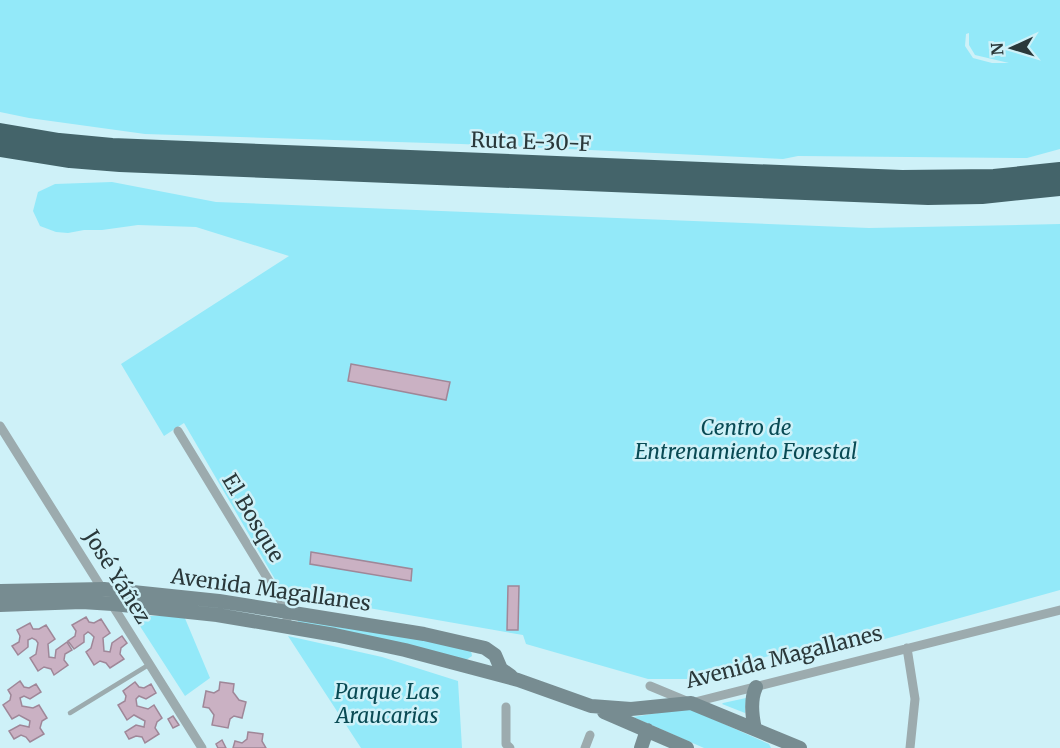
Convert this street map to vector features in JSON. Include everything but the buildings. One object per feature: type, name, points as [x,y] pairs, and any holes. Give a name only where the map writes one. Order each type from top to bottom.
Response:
[{"type":"highway","name":"Ruta E-30-F","points":[[0,132],[59,142],[112,147],[879,178],[993,178],[1060,171]]},
{"type":"highway","name":"Ruta E-30-F","points":[[0,148],[70,159],[129,164],[910,195],[982,195],[1060,187]]},
{"type":"main road","name":"Avenida Magallanes","points":[[0,591],[104,589],[219,601],[424,634],[492,651],[501,669],[518,680]]},
{"type":"main road","name":"Avenida Magallanes","points":[[0,605],[82,602],[217,615],[393,647],[518,680],[591,706],[631,709],[690,703]]},
{"type":"main road","points":[[463,665],[475,662],[478,658],[478,646]]},
{"type":"main road","points":[[755,729],[752,711],[753,693],[756,687]]},
{"type":"main road","points":[[690,703],[755,729],[775,743],[800,748]]},
{"type":"main road","points":[[591,706],[687,748]]},
{"type":"main road","points":[[641,748],[647,730]]},
{"type":"street","name":"José Yáñez","points":[[0,426],[202,748]]},
{"type":"street","name":"El Bosque","points":[[178,431],[288,612]]},
{"type":"street","name":"Avenida Magallanes","points":[[690,703],[1060,610]]},
{"type":"street","points":[[286,626],[288,612]]},
{"type":"street","points":[[907,648],[915,699],[910,748]]},
{"type":"street","points":[[650,686],[690,703]]},
{"type":"street","points":[[506,707],[506,744],[510,748]]},
{"type":"street","points":[[585,748],[590,735]]},
{"type":"lane","points":[[70,713],[150,663]]},
{"type":"green space","points":[[0,0],[1060,0],[1060,149],[1027,158],[798,156],[783,159],[461,144],[145,134],[0,112]],"holes":[[[969,33],[969,45],[975,55],[1009,63],[992,63],[973,58],[965,46],[966,34]]]},
{"type":"green space","name":"Centro de Entrenamiento Forestal","points":[[112,182],[216,202],[869,228],[1060,224],[1060,590],[849,649],[779,653],[689,679],[648,679],[526,644],[523,635],[283,593],[184,423],[164,436],[121,364],[289,256],[196,227],[138,225],[68,233],[56,232],[40,226],[33,211],[38,192],[55,184]]},
{"type":"green space","points":[[141,616],[184,616],[210,678],[185,696],[136,620]]},
{"type":"green space","points":[[298,618],[437,641],[471,650],[472,656],[466,660],[298,624]]},
{"type":"green space","name":"Parque Las Araucarias","points":[[288,636],[382,657],[458,681],[462,748],[361,748]]},
{"type":"green space","points":[[746,698],[745,713],[722,704],[723,703]]},
{"type":"green space","points":[[688,708],[769,744],[771,748],[704,748],[633,717]]}]
